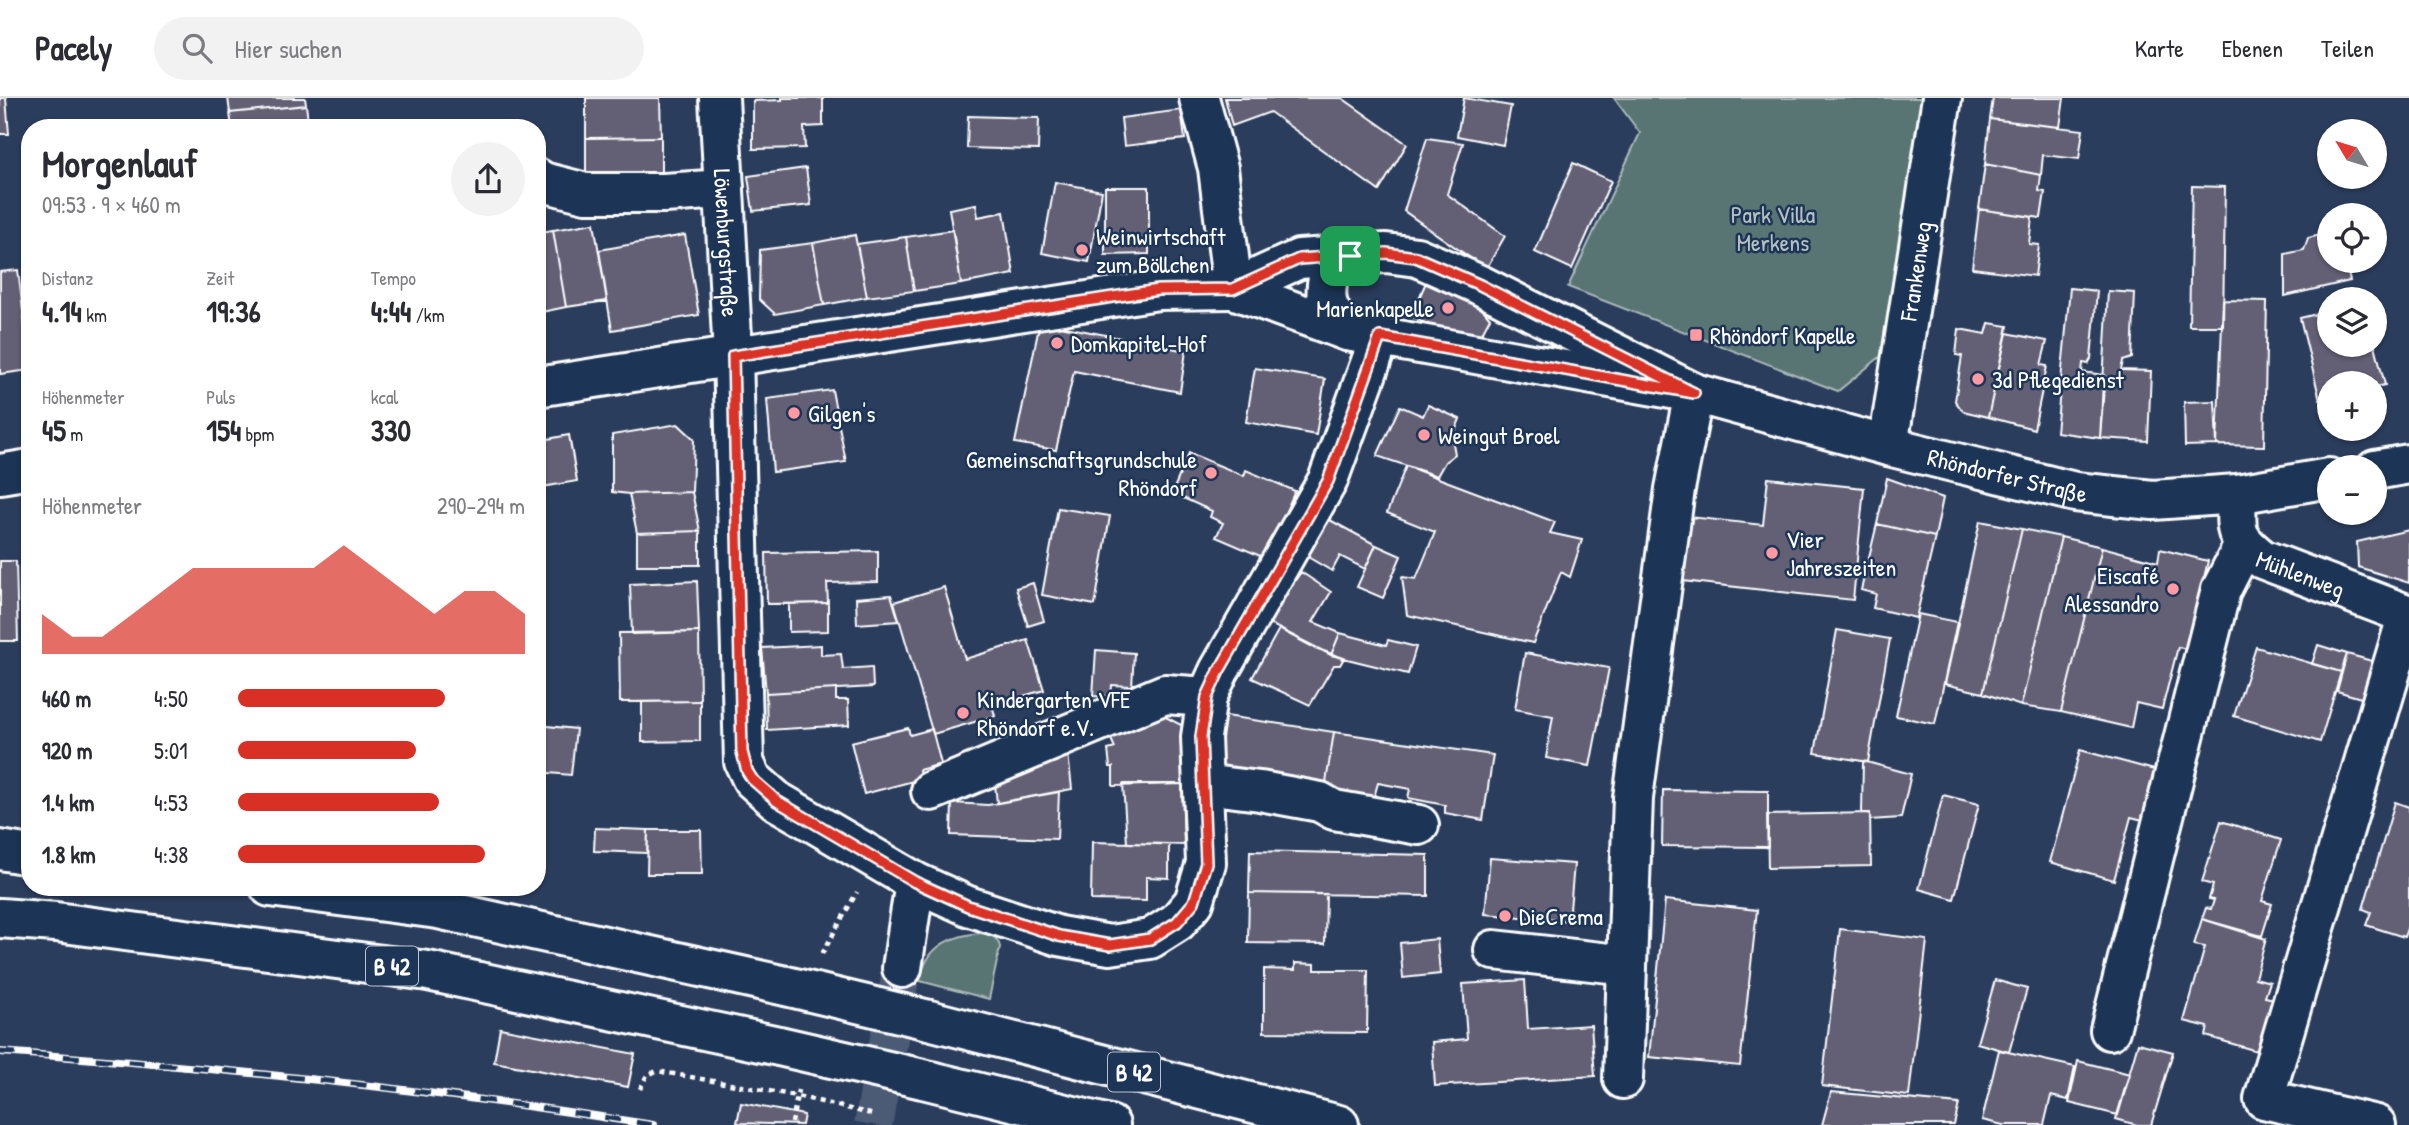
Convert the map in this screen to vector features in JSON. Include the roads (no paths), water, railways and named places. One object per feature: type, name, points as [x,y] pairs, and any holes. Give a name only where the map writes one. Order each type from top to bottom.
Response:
[{"type":"main road","name":"Löwenburgstraße","points":[[719,98],[733,356],[744,762],[752,779],[777,801],[915,882],[968,906],[1059,936],[1110,945],[1150,939],[1177,922],[1194,902],[1206,863],[1203,784]]},
{"type":"main road","points":[[1199,98],[1218,168],[1233,289]]},
{"type":"main road","name":"Frankenweg","points":[[1888,446],[1942,98]]},
{"type":"main road","points":[[546,183],[586,193],[664,193],[724,189]]},
{"type":"main road","name":"Rhöndorfer Straße","points":[[1233,289],[1299,259],[1386,253],[1416,257],[1480,285],[1694,393]]},
{"type":"main road","points":[[1350,256],[1329,272],[1325,290],[1332,317],[1363,334],[1328,481],[1219,671],[1207,697],[1201,737],[1203,784],[1320,802],[1334,810],[1419,825]]},
{"type":"main road","name":"Rhöndorfer Straße","points":[[546,386],[1158,290],[1233,289],[1363,334],[1694,393],[1888,446],[2075,492],[2153,500],[2237,494],[2317,480]]},
{"type":"main road","points":[[1623,1079],[1633,798],[1675,489],[1694,393]]},
{"type":"main road","points":[[2387,468],[2409,464]]},
{"type":"main road","points":[[0,474],[21,470]]},
{"type":"main road","name":"Mühlenweg","points":[[2237,494],[2236,528],[2244,545],[2262,559],[2408,615]]},
{"type":"main road","points":[[2110,1030],[2221,590],[2244,545]]},
{"type":"main road","points":[[2376,1125],[2264,1099],[2408,615]]},
{"type":"main road","points":[[932,791],[1165,694],[1207,697]]},
{"type":"main road","points":[[0,850],[21,854]]},
{"type":"main road","points":[[902,968],[915,882]]},
{"type":"main road","name":"B 42","points":[[339,896],[438,909],[786,986],[1339,1125]]},
{"type":"main road","name":"B 42","points":[[0,918],[56,922],[428,971],[779,1046],[1110,1125]]},
{"type":"main road","points":[[1494,950],[1627,965]]},
{"type":"tunnel","points":[[873,1125],[902,968]]},
{"type":"railway","points":[[0,1052],[328,1081],[653,1125]]},
{"type":"place","name":"Weinwirtschaft zum Böllchen","points":[[1082,250]]},
{"type":"place","name":"Marienkapelle","points":[[1448,308]]},
{"type":"place","name":"Rhöndorf Kapelle","points":[[1696,335]]},
{"type":"place","name":"Domkapitel-Hof","points":[[1057,343]]},
{"type":"place","name":"3d Pflegedienst","points":[[1978,379]]},
{"type":"place","name":"Gilgen's","points":[[794,413]]},
{"type":"place","name":"Weingut Broel","points":[[1424,435]]},
{"type":"place","name":"Gemeinschaftsgrundschule Rhöndorf","points":[[1211,473]]},
{"type":"place","name":"Vier Jahreszeiten","points":[[1772,553]]},
{"type":"place","name":"Eiscafé Alessandro","points":[[2173,589]]},
{"type":"place","name":"Kindergarten VFE Rhöndorf e.V.","points":[[963,713]]},
{"type":"place","name":"DieCrema","points":[[1505,916]]},
{"type":"park label","name":"Park Villa Merkens","points":[[1773,228]]}]
